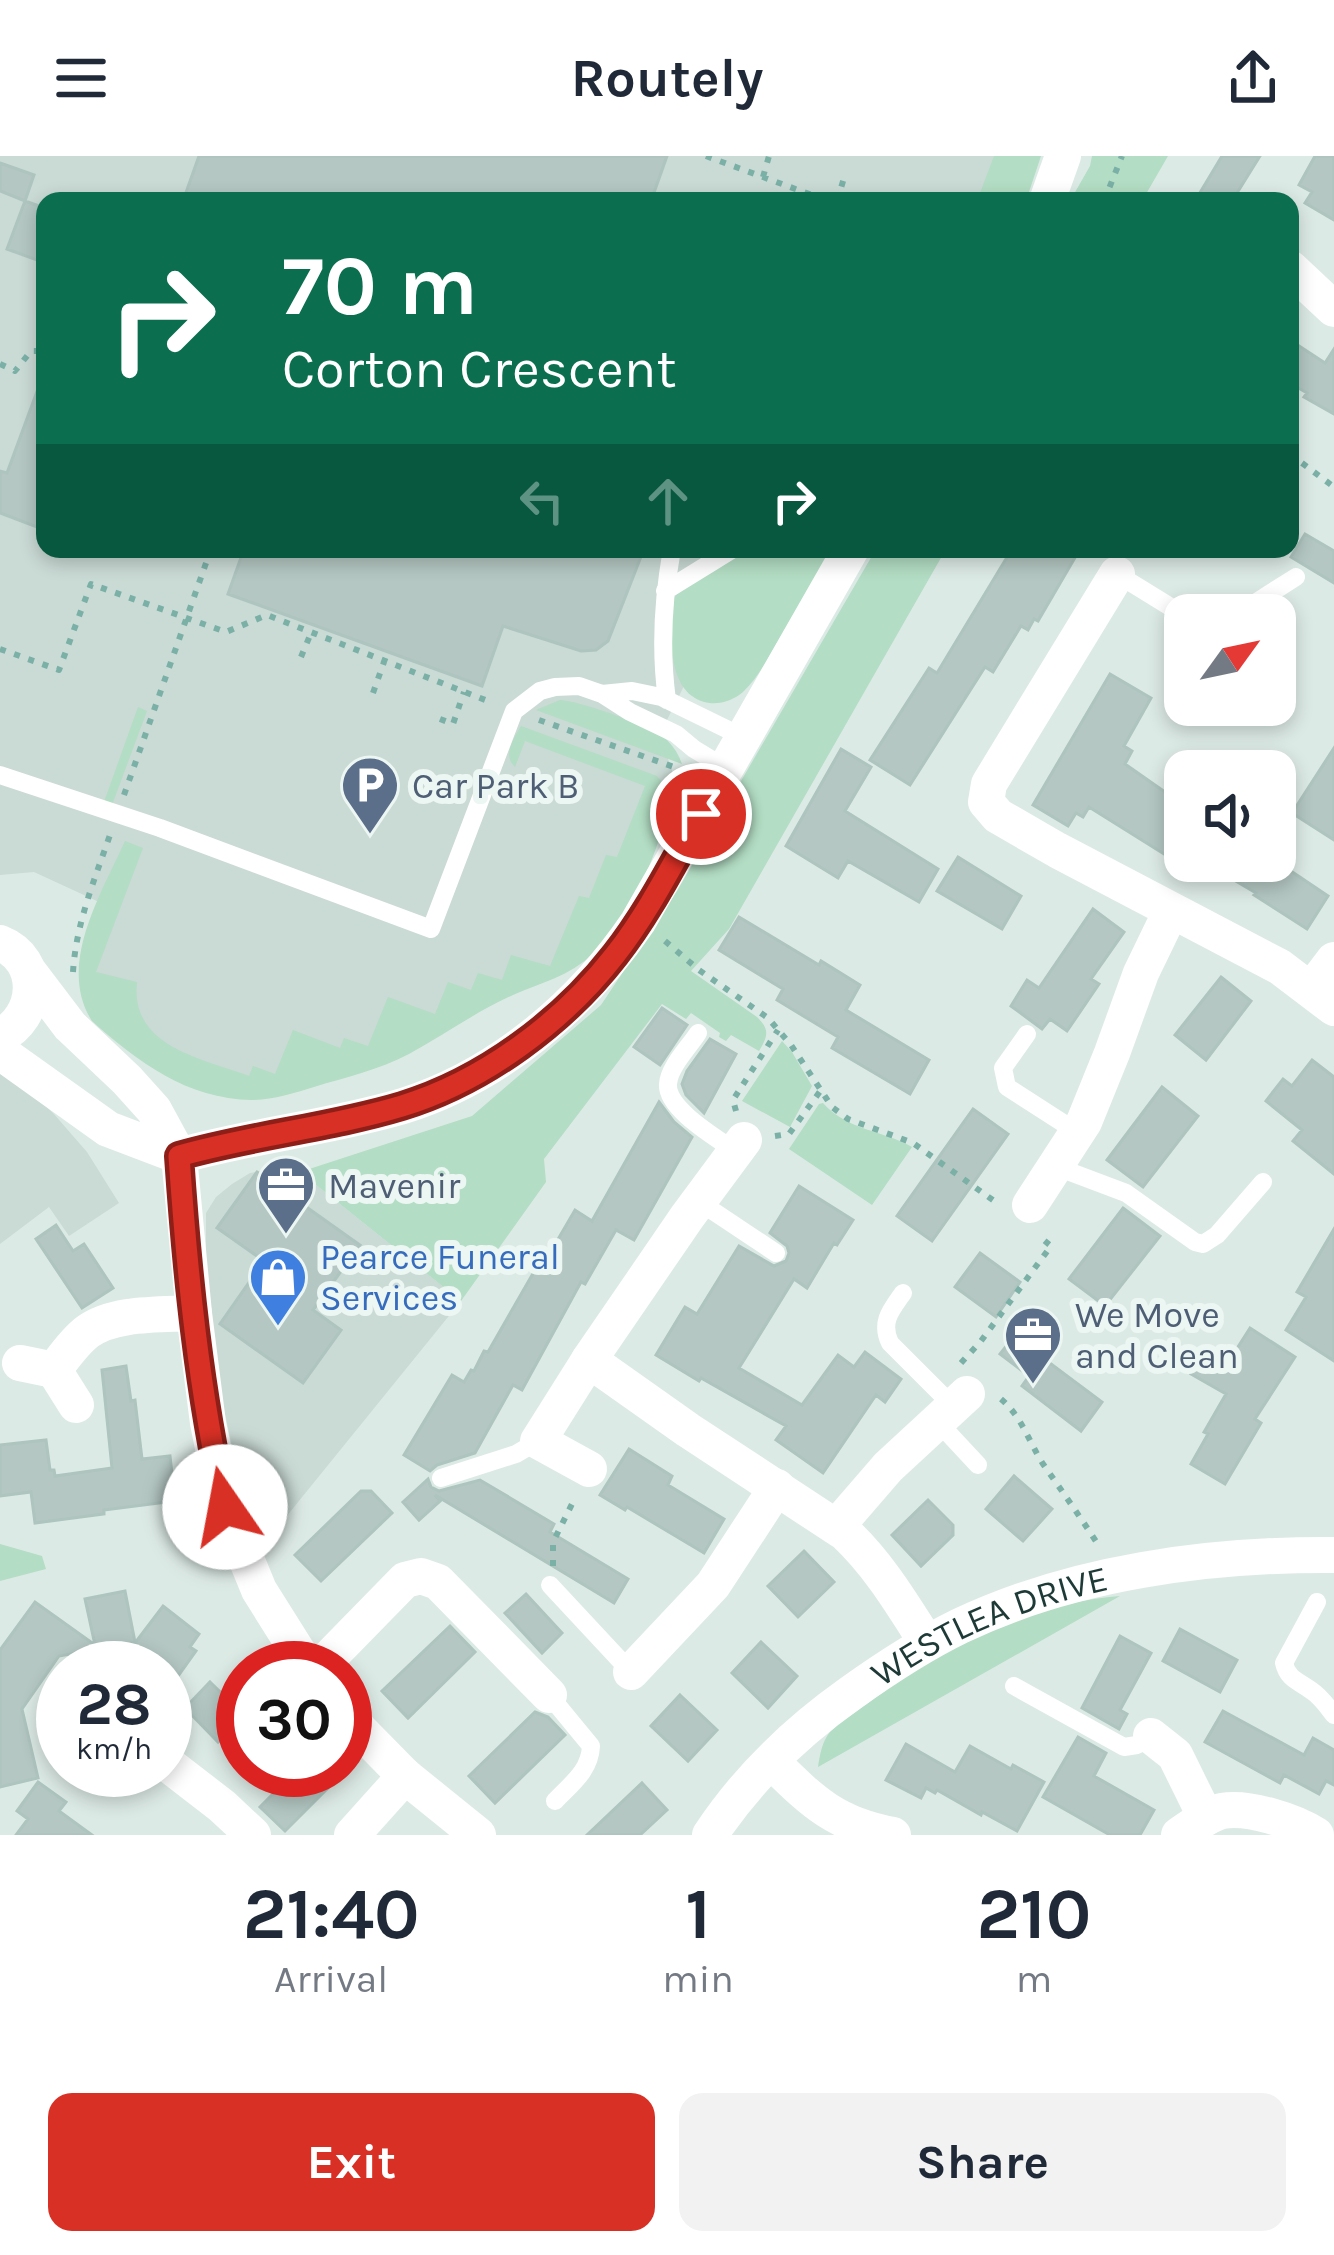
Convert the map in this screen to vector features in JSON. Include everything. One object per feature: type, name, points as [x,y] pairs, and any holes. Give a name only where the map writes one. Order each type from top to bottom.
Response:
[{"type":"street","points":[[1050,192],[1064,156]]},
{"type":"street","points":[[1299,276],[1334,309]]},
{"type":"street","points":[[0,1052],[108,1129],[179,1156],[404,1105],[478,1072],[561,1012],[596,978],[638,922],[845,558]]},
{"type":"street","points":[[1117,574],[989,784],[986,802],[998,817],[1171,911],[1327,986]]},
{"type":"street","points":[[1024,1216],[1077,1132],[1171,911]]},
{"type":"street","points":[[0,943],[21,958],[70,1026],[154,1110],[179,1156],[208,1423],[225,1507],[259,1590],[291,1641]]},
{"type":"street","points":[[0,1036],[22,1019],[30,1005],[29,972]]},
{"type":"street","points":[[589,1469],[538,1441],[589,1360],[740,1146]]},
{"type":"street","points":[[76,1406],[36,1366],[101,1325],[194,1313]]},
{"type":"street","points":[[589,1360],[837,1526],[865,1551],[927,1643]]},
{"type":"street","points":[[837,1526],[888,1467],[964,1397]]},
{"type":"street","points":[[631,1672],[713,1585],[777,1487]]},
{"type":"street","points":[[1334,1545],[1334,1555]]},
{"type":"street","name":"WESTLEA DRIVE","points":[[710,1835],[770,1761],[836,1704],[927,1643],[977,1618],[1032,1596],[1117,1576],[1224,1558],[1334,1555]]},
{"type":"street","points":[[345,1641],[404,1580],[422,1576],[439,1582],[499,1666],[549,1695]]},
{"type":"street","points":[[1151,1736],[1175,1755],[1193,1827],[1217,1812],[1231,1810],[1260,1814],[1316,1835]]},
{"type":"street","points":[[372,1744],[478,1835]]},
{"type":"street","points":[[770,1761],[835,1816],[864,1830],[893,1835]]},
{"type":"street","points":[[352,1835],[405,1776]]},
{"type":"street","points":[[192,1783],[253,1835]]},
{"type":"lane","points":[[667,700],[662,628],[673,558]]},
{"type":"lane","points":[[665,591],[718,558]]},
{"type":"lane","points":[[1117,574],[1164,602]]},
{"type":"lane","points":[[1269,594],[1296,577]]},
{"type":"lane","points":[[0,776],[160,828],[431,929],[514,711],[528,698],[555,687],[579,686],[676,734],[694,749],[730,763]]},
{"type":"lane","points":[[602,694],[632,692],[667,700],[730,763]]},
{"type":"lane","points":[[698,1033],[670,1076],[669,1094],[680,1109],[740,1146]]},
{"type":"lane","points":[[1027,1034],[1003,1068],[1007,1087],[1077,1132]]},
{"type":"lane","points":[[1057,1166],[1126,1193],[1203,1244],[1217,1235],[1263,1182]]},
{"type":"lane","points":[[698,1202],[776,1253]]},
{"type":"lane","points":[[903,1293],[886,1318],[885,1332],[890,1343],[964,1397],[978,1465]]},
{"type":"lane","points":[[442,1478],[516,1454],[538,1441]]},
{"type":"lane","points":[[550,1585],[631,1672]]},
{"type":"lane","points":[[1317,1602],[1284,1670],[1317,1694],[1334,1714]]},
{"type":"lane","points":[[1014,1685],[1124,1747],[1151,1736]]},
{"type":"lane","points":[[549,1695],[591,1746],[584,1771],[555,1801]]},
{"type":"path","points":[[706,156],[804,192]]},
{"type":"path","points":[[763,177],[770,156]]},
{"type":"path","points":[[1107,192],[1122,156]]},
{"type":"path","points":[[840,192],[844,178]]},
{"type":"path","points":[[0,364],[14,371],[36,351]]},
{"type":"path","points":[[1299,461],[1334,487]]},
{"type":"path","points":[[73,972],[80,920],[208,558]]},
{"type":"path","points":[[0,649],[58,670],[91,584],[226,632],[267,615],[514,711],[730,763]]},
{"type":"path","points":[[301,657],[311,632]]},
{"type":"path","points":[[24,670],[28,660]]},
{"type":"path","points":[[373,693],[385,661]]},
{"type":"path","points":[[440,719],[453,724],[464,692]]},
{"type":"path","points":[[638,922],[753,1006],[778,1030],[832,1107],[848,1119],[913,1143],[1024,1216],[1051,1246],[960,1364],[964,1397],[1019,1415],[1042,1462],[1117,1576]]},
{"type":"path","points":[[778,1030],[733,1100],[740,1146],[789,1134],[821,1090]]},
{"type":"path","points":[[550,1585],[554,1542],[589,1469]]},
{"type":"shaded area","points":[[0,156],[1016,156],[1008,192],[36,192],[36,558],[809,558],[691,672],[660,734],[677,786],[661,836],[573,953],[385,1059],[269,1089],[197,1079],[90,977],[99,902],[34,872],[0,875]]},
{"type":"shaded area","points":[[0,1073],[53,1113],[87,1152],[119,1203],[69,1236],[49,1207],[0,1244]]},
{"type":"shaded area","points":[[300,1172],[461,1301],[260,1549],[238,1476],[216,1371],[206,1213],[232,1184],[250,1173]]},
{"type":"green space","points":[[994,156],[1041,156],[1029,192],[980,192]]},
{"type":"green space","points":[[1092,156],[1168,156],[1147,192],[1075,192]]},
{"type":"green space","points":[[733,558],[827,558],[749,686],[718,703],[705,702],[684,688],[674,665],[671,637],[673,599]]},
{"type":"green space","points":[[871,558],[941,558],[729,929],[691,971],[757,1017],[766,1030],[759,1051],[731,1035],[726,1041],[691,1013],[686,1019],[662,1004],[544,1159],[546,1182],[461,1301],[300,1172],[472,1116],[601,1005],[677,891]]},
{"type":"green space","points":[[560,700],[615,715],[659,734],[672,745],[682,764],[536,710]]},
{"type":"green space","points":[[138,707],[147,711],[112,805],[104,802]]},
{"type":"green space","points":[[521,726],[657,776],[670,800],[652,860],[635,896],[599,947],[580,964],[500,1001],[398,1060],[268,1099],[228,1098],[185,1085],[146,1064],[92,1021],[82,999],[81,953],[95,906],[125,841],[143,848],[96,972],[137,982],[145,1022],[172,1047],[249,1076],[253,1066],[275,1074],[293,1030],[340,1048],[344,1038],[368,1046],[388,997],[435,1014],[448,982],[471,990],[478,973],[502,980],[511,955],[550,966],[579,896],[589,898],[606,855],[617,857],[645,786],[525,741],[515,767],[509,752]]},
{"type":"green space","points":[[782,1041],[812,1086],[790,1127],[742,1101]]},
{"type":"green space","points":[[823,1103],[855,1125],[912,1147],[872,1205],[789,1149]]},
{"type":"green space","points":[[0,1544],[42,1556],[46,1569],[0,1581]]},
{"type":"green space","points":[[1120,1596],[818,1767],[823,1744],[834,1728],[954,1648],[1053,1608]]},
{"type":"building","points":[[199,156],[667,156],[654,192],[186,192]]},
{"type":"building","points":[[1222,156],[1260,156],[1238,192],[1200,192]]},
{"type":"building","points":[[1315,156],[1334,156],[1334,220],[1305,203],[1312,192],[1299,185]]},
{"type":"building","points":[[0,163],[34,175],[25,201],[0,191]]},
{"type":"building","points":[[25,201],[36,205],[36,260],[7,249]]},
{"type":"building","points":[[1299,346],[1325,363],[1334,349],[1334,414],[1304,397],[1307,393],[1299,388]]},
{"type":"building","points":[[36,394],[36,527],[0,513],[0,471],[7,473]]},
{"type":"building","points":[[1305,534],[1334,551],[1334,583],[1293,558],[1299,558]]},
{"type":"building","points":[[241,558],[640,558],[608,641],[596,650],[581,651],[503,626],[482,686],[228,594]]},
{"type":"building","points":[[1007,558],[1075,558],[1038,621],[1034,619],[1028,630],[1021,626],[993,672],[985,667],[910,785],[870,760],[929,668],[937,673]]},
{"type":"building","points":[[1110,674],[1151,698],[1124,746],[1132,751],[1125,764],[1164,791],[1164,854],[1089,807],[1083,817],[1076,813],[1068,826],[1033,805]]},
{"type":"building","points":[[1334,748],[1334,840],[1296,816],[1296,807]]},
{"type":"building","points":[[841,749],[871,767],[845,811],[938,869],[919,902],[848,861],[838,878],[786,846]]},
{"type":"building","points":[[958,857],[1021,896],[1002,929],[937,891]]},
{"type":"building","points":[[1296,874],[1328,896],[1307,929],[1237,882],[1296,882]]},
{"type":"building","points":[[1093,909],[1124,932],[1091,979],[1099,984],[1067,1031],[1050,1019],[1042,1029],[1011,1006],[1027,980],[1039,988]]},
{"type":"building","points":[[739,917],[860,985],[846,1010],[929,1060],[910,1094],[832,1048],[838,1037],[777,1000],[783,989],[719,950]]},
{"type":"building","points":[[1221,977],[1251,1001],[1206,1060],[1175,1035]]},
{"type":"building","points":[[662,1008],[687,1025],[660,1065],[634,1047]]},
{"type":"building","points":[[710,1039],[736,1054],[704,1113],[682,1084]]},
{"type":"building","points":[[1312,1060],[1334,1077],[1334,1174],[1293,1141],[1302,1130],[1266,1101],[1283,1079],[1292,1086]]},
{"type":"building","points":[[1162,1087],[1198,1116],[1143,1187],[1107,1160]]},
{"type":"building","points":[[659,1102],[692,1137],[634,1240],[616,1230],[585,1284],[581,1282],[522,1390],[513,1385],[475,1453],[430,1471],[404,1455],[452,1375],[464,1382],[484,1351],[488,1352],[575,1210],[592,1221]]},
{"type":"building","points":[[973,1109],[1008,1134],[932,1241],[897,1216]]},
{"type":"building","points":[[257,1172],[360,1245],[313,1310],[341,1330],[303,1383],[220,1324],[264,1261],[217,1228]]},
{"type":"building","points":[[799,1186],[853,1220],[807,1288],[794,1279],[739,1368],[802,1405],[838,1355],[854,1367],[865,1352],[901,1379],[885,1402],[876,1395],[823,1473],[776,1440],[786,1426],[656,1355],[685,1307],[697,1314],[739,1246],[774,1266],[786,1261],[787,1246],[770,1233]]},
{"type":"building","points":[[1123,1208],[1160,1236],[1105,1306],[1069,1279]]},
{"type":"building","points":[[56,1225],[73,1251],[84,1244],[113,1288],[82,1308],[36,1239]]},
{"type":"building","points":[[1334,1229],[1334,1361],[1286,1330],[1306,1297],[1297,1292]]},
{"type":"building","points":[[980,1253],[1020,1282],[996,1317],[955,1287]]},
{"type":"building","points":[[1022,1326],[1050,1347],[1043,1358],[1102,1402],[1081,1431],[1022,1386],[1029,1376],[1000,1354]]},
{"type":"building","points":[[1250,1328],[1295,1357],[1255,1419],[1261,1423],[1225,1484],[1191,1464],[1226,1394],[1191,1374],[1207,1348],[1229,1361]]},
{"type":"building","points":[[126,1366],[142,1459],[170,1456],[175,1501],[35,1523],[31,1492],[0,1496],[0,1445],[46,1440],[55,1476],[112,1468],[102,1370]]},
{"type":"building","points":[[629,1449],[672,1476],[668,1485],[724,1519],[704,1553],[600,1495]]},
{"type":"building","points":[[1014,1476],[1052,1509],[1023,1541],[986,1509]]},
{"type":"building","points":[[428,1479],[439,1491],[480,1480],[554,1524],[550,1532],[628,1579],[614,1603],[435,1495],[440,1501],[419,1520],[403,1502]]},
{"type":"building","points":[[361,1491],[371,1491],[392,1513],[321,1581],[295,1555]]},
{"type":"building","points":[[928,1500],[953,1525],[953,1535],[921,1566],[892,1535]]},
{"type":"building","points":[[804,1551],[834,1582],[798,1617],[768,1586]]},
{"type":"building","points":[[125,1591],[135,1641],[94,1641],[85,1599]]},
{"type":"building","points":[[526,1594],[562,1633],[542,1653],[505,1613]]},
{"type":"building","points":[[35,1602],[89,1641],[36,1641],[36,1689],[22,1709],[36,1778],[0,1787],[0,1650]]},
{"type":"building","points":[[163,1606],[199,1634],[192,1644],[137,1641]]},
{"type":"building","points":[[450,1626],[475,1652],[408,1718],[382,1691]]},
{"type":"building","points":[[1180,1629],[1237,1660],[1220,1692],[1163,1661]]},
{"type":"building","points":[[1120,1636],[1151,1653],[1120,1710],[1127,1714],[1119,1729],[1082,1708]]},
{"type":"building","points":[[761,1642],[797,1676],[768,1708],[732,1673]]},
{"type":"building","points":[[210,1682],[216,1688],[216,1740],[192,1715],[192,1701]]},
{"type":"building","points":[[680,1695],[717,1730],[688,1761],[651,1726]]},
{"type":"building","points":[[1223,1711],[1304,1755],[1313,1738],[1334,1750],[1334,1785],[1326,1781],[1319,1794],[1284,1775],[1280,1783],[1205,1742]]},
{"type":"building","points":[[535,1712],[548,1717],[565,1735],[495,1803],[469,1776]]},
{"type":"building","points":[[1078,1737],[1106,1753],[1094,1776],[1154,1810],[1140,1835],[1110,1835],[1043,1797]]},
{"type":"building","points":[[906,1744],[955,1772],[970,1746],[1044,1782],[1017,1831],[937,1790],[926,1788],[921,1798],[886,1780]]},
{"type":"building","points":[[642,1783],[667,1810],[640,1835],[587,1835]]},
{"type":"building","points":[[36,1785],[36,1797],[59,1797],[66,1802],[59,1811],[92,1835],[16,1835],[28,1819],[17,1811]]},
{"type":"building","points":[[270,1797],[319,1797],[285,1831],[260,1807]]},
{"type":"place","name":"Car Park B","points":[[370,836]]},
{"type":"place","name":"Mavenir","points":[[286,1236]]},
{"type":"place","name":"Pearce Funeral Services","points":[[278,1328]]},
{"type":"place","name":"We Move and Clean","points":[[1033,1386]]},
{"type":"route","points":[[225,1507],[208,1423],[179,1156],[404,1105],[478,1072],[523,1043],[561,1012],[618,952],[701,814]]}]
